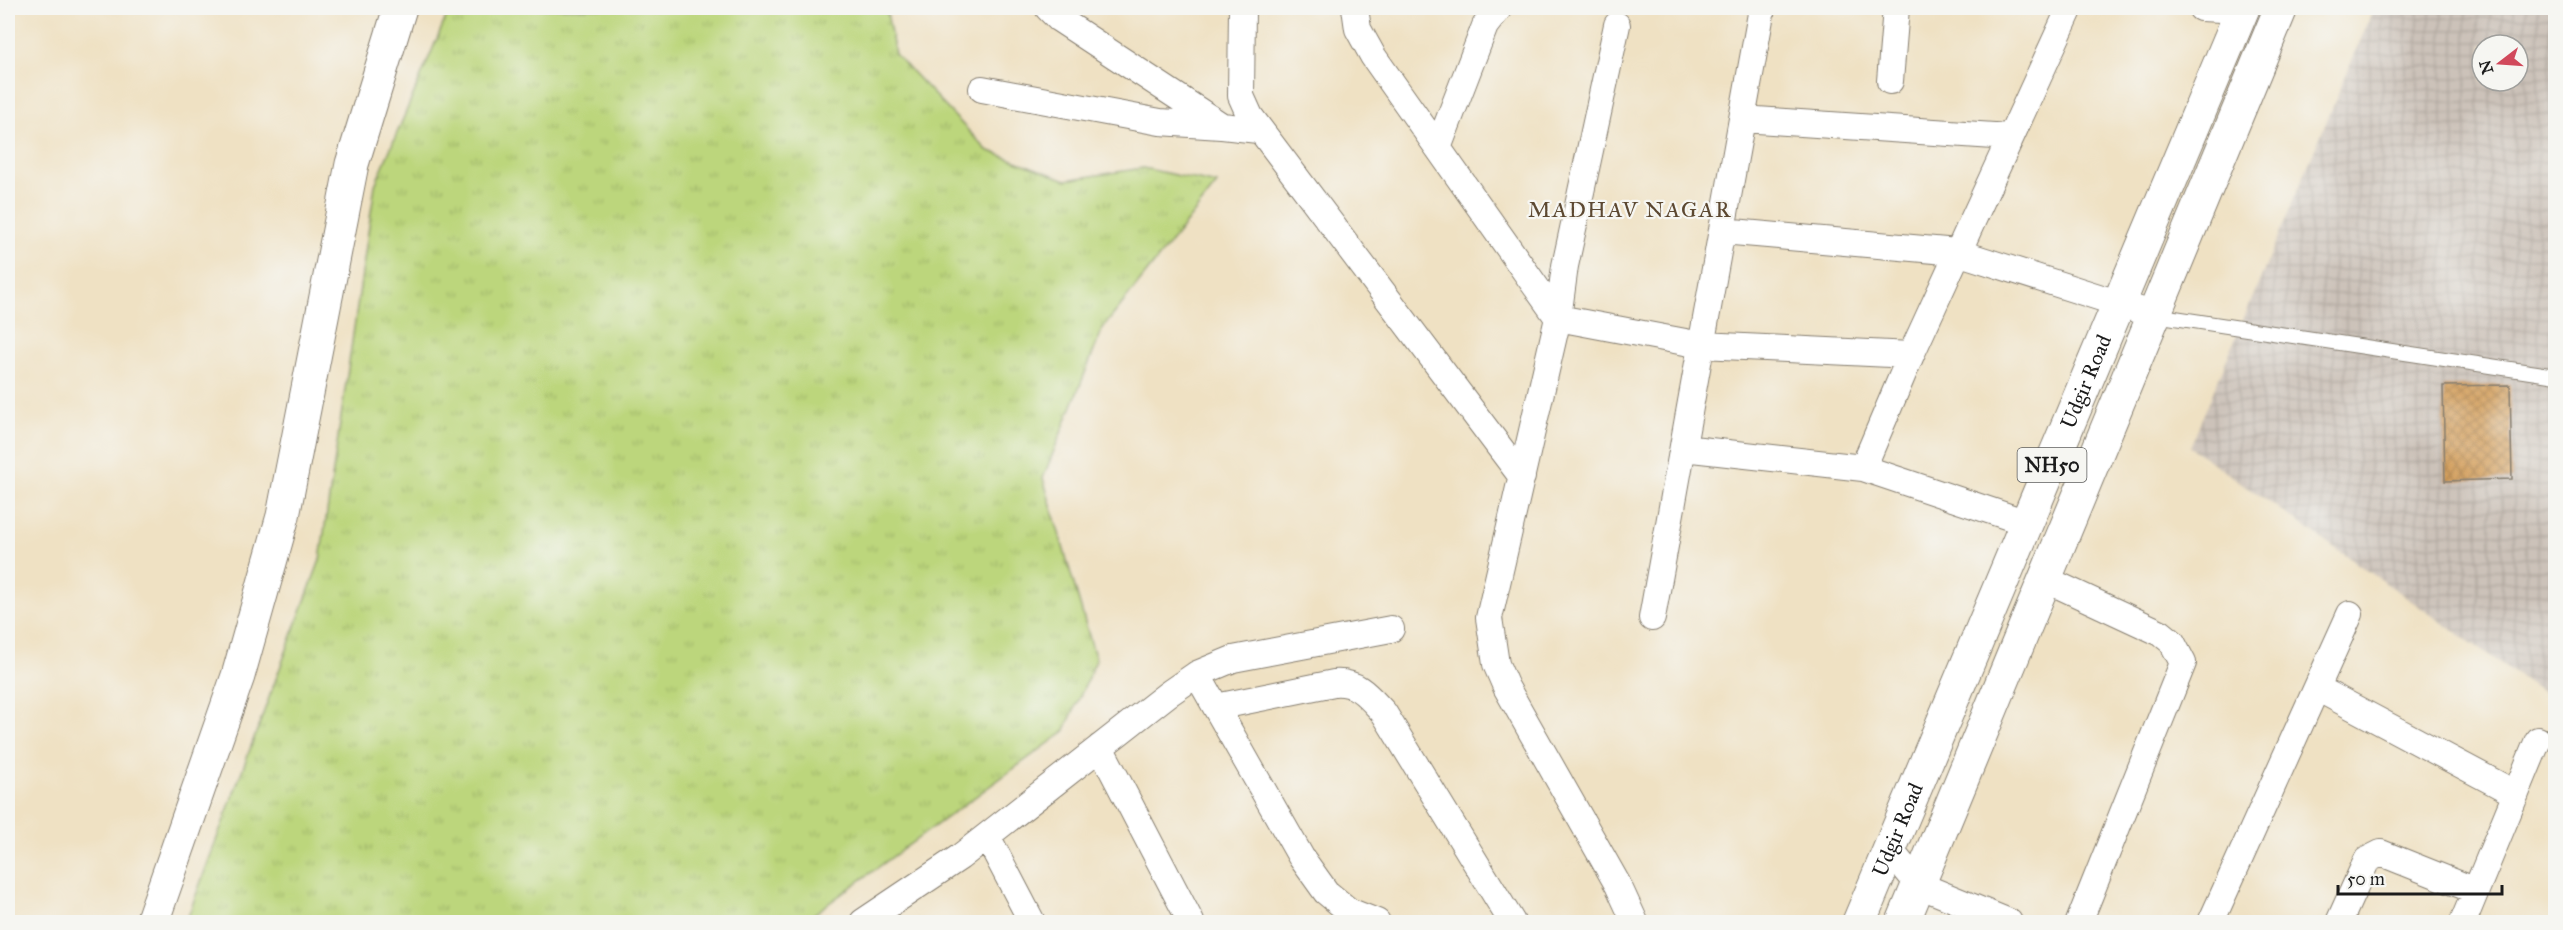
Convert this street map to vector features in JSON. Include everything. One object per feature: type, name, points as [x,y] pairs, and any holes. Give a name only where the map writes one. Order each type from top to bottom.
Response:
[{"type":"main road","points":[[152,922],[238,676],[283,516],[352,164],[400,8]]},
{"type":"main road","name":"Udgir Road","points":[[1903,922],[2281,8]]},
{"type":"main road","name":"Udgir Road","points":[[1859,922],[2243,9]]},
{"type":"street","points":[[1048,8],[1059,19],[1221,126]]},
{"type":"street","points":[[1242,8],[1241,96],[1258,130],[1521,477]]},
{"type":"street","points":[[1355,8],[1358,29],[1373,56],[1558,318],[1701,345],[1911,355]]},
{"type":"street","points":[[1438,148],[1485,26],[1499,8]]},
{"type":"street","points":[[1652,618],[1762,8]]},
{"type":"street","points":[[1890,81],[1896,8]]},
{"type":"street","points":[[1863,468],[1957,252],[2070,8]]},
{"type":"street","points":[[2201,8],[2243,9]]},
{"type":"street","points":[[1617,25],[1565,266],[1558,318],[1489,618],[1496,664],[1618,885],[1635,922]]},
{"type":"street","points":[[982,89],[1160,122],[1258,130]]},
{"type":"street","points":[[1742,119],[2009,137]]},
{"type":"street","points":[[1722,231],[1957,252],[2120,306],[2155,315]]},
{"type":"street","points":[[1683,448],[1863,468],[2027,523]]},
{"type":"street","points":[[2046,579],[2161,633],[2172,642],[2183,663],[2079,922]]},
{"type":"street","points":[[2211,922],[2350,614]]},
{"type":"street","points":[[863,922],[987,836],[1197,674],[1233,659],[1391,629]]},
{"type":"street","points":[[1197,674],[1301,857],[1326,892],[1349,910],[1377,922]]},
{"type":"street","points":[[1216,707],[1334,683],[1354,685],[1384,713],[1512,922]]},
{"type":"street","points":[[2317,688],[2516,794]]},
{"type":"street","points":[[2463,922],[2538,740]]},
{"type":"street","points":[[1100,747],[1191,922]]},
{"type":"street","points":[[987,836],[1032,922]]},
{"type":"street","points":[[1890,850],[1919,885],[2009,922]]},
{"type":"street","points":[[2339,922],[2367,860],[2375,854],[2381,853],[2476,891]]},
{"type":"lane","points":[[2155,315],[2556,376]]},
{"type":"shaded area","points":[[2374,8],[2555,8],[2555,701],[2190,447]]},
{"type":"green space","points":[[450,8],[886,8],[895,54],[987,150],[1066,180],[1143,168],[1217,184],[1103,328],[1043,478],[1096,660],[1064,732],[803,922],[186,922],[320,560],[375,185]]},
{"type":"building","points":[[2510,385],[2512,479],[2445,481],[2443,386]]},
{"type":"district","name":"MADHAV NAGAR","points":[[1630,209]]}]
